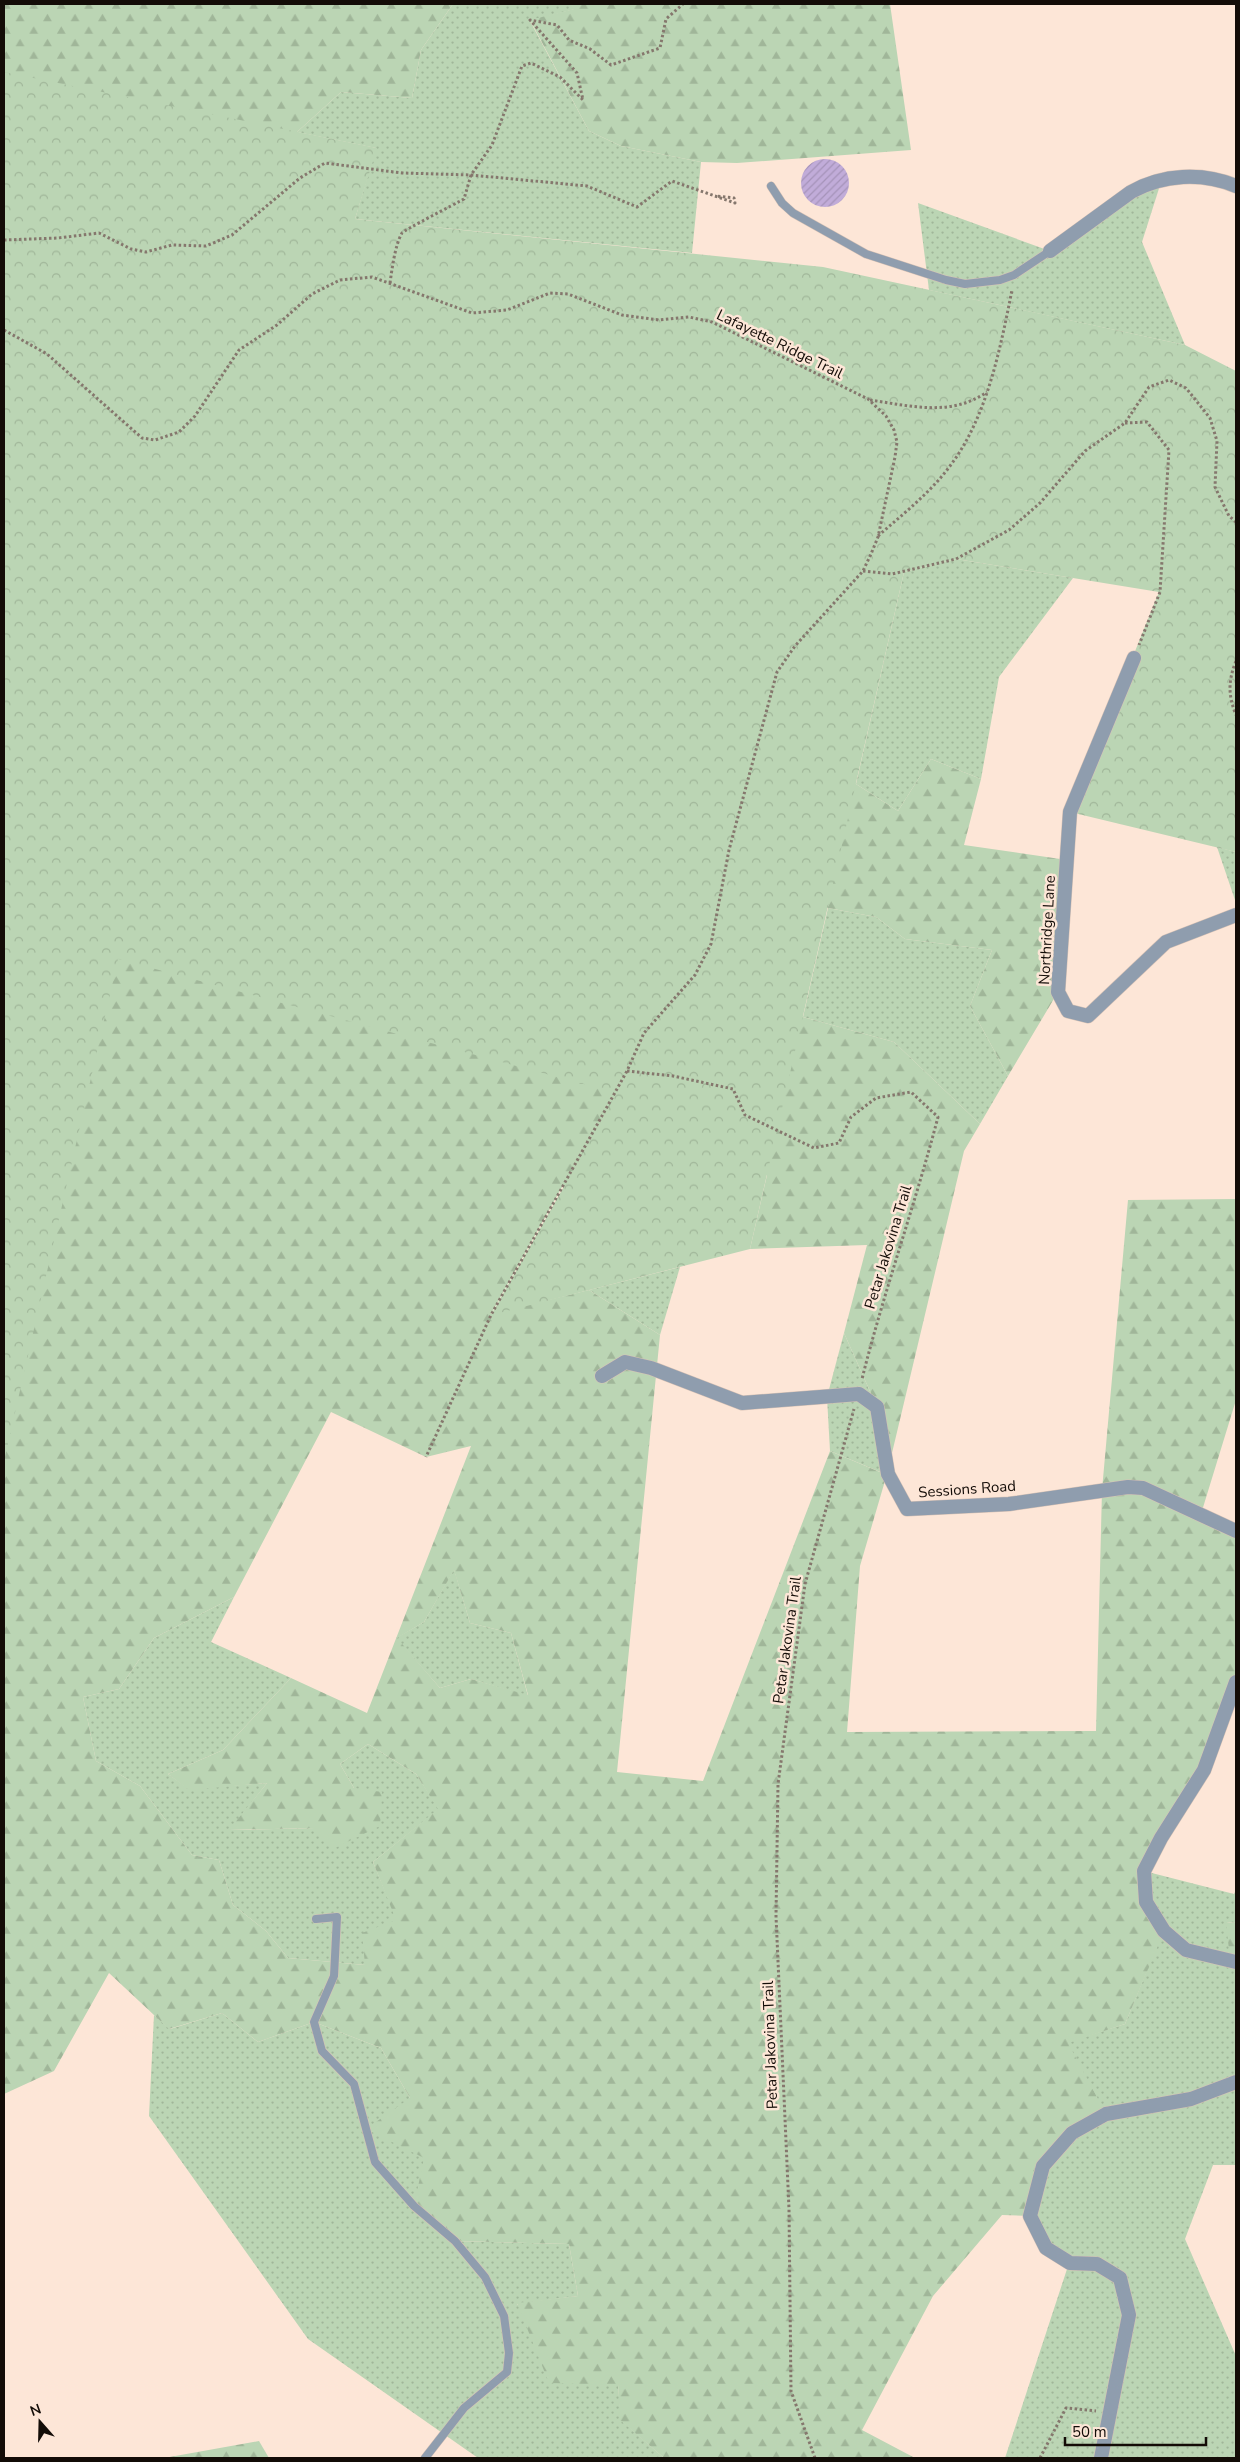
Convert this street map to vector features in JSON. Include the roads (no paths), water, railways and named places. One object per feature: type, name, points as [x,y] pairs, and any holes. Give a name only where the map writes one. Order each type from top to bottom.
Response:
[{"type":"street","points":[[1050,251],[1131,192],[1145,184],[1179,177],[1201,177],[1225,181],[1236,186]]},
{"type":"street","name":"Northridge Lane","points":[[1134,658],[1070,812],[1058,992],[1068,1011],[1088,1016],[1166,942],[1236,915]]},
{"type":"street","name":"Sessions Road","points":[[602,1376],[625,1362],[651,1368],[742,1403],[859,1394],[877,1407],[888,1474],[906,1509],[1009,1504],[1136,1487],[1144,1488],[1236,1530]]},
{"type":"street","points":[[1236,1682],[1204,1770],[1161,1838],[1144,1871],[1146,1902],[1164,1931],[1186,1950],[1236,1962]]},
{"type":"street","points":[[1101,2458],[1129,2315],[1120,2278],[1097,2264],[1070,2262],[1046,2248],[1030,2216],[1044,2166],[1072,2133],[1106,2114],[1191,2099],[1236,2082]]},
{"type":"lane","points":[[772,186],[782,203],[793,213],[866,254],[965,284],[1000,280],[1014,275],[1050,251]]},
{"type":"lane","points":[[316,1919],[337,1917],[334,1976],[314,2022],[322,2051],[354,2084],[375,2162],[414,2206],[455,2241],[485,2277],[504,2316],[509,2353],[506,2372],[464,2408],[425,2458]]}]
